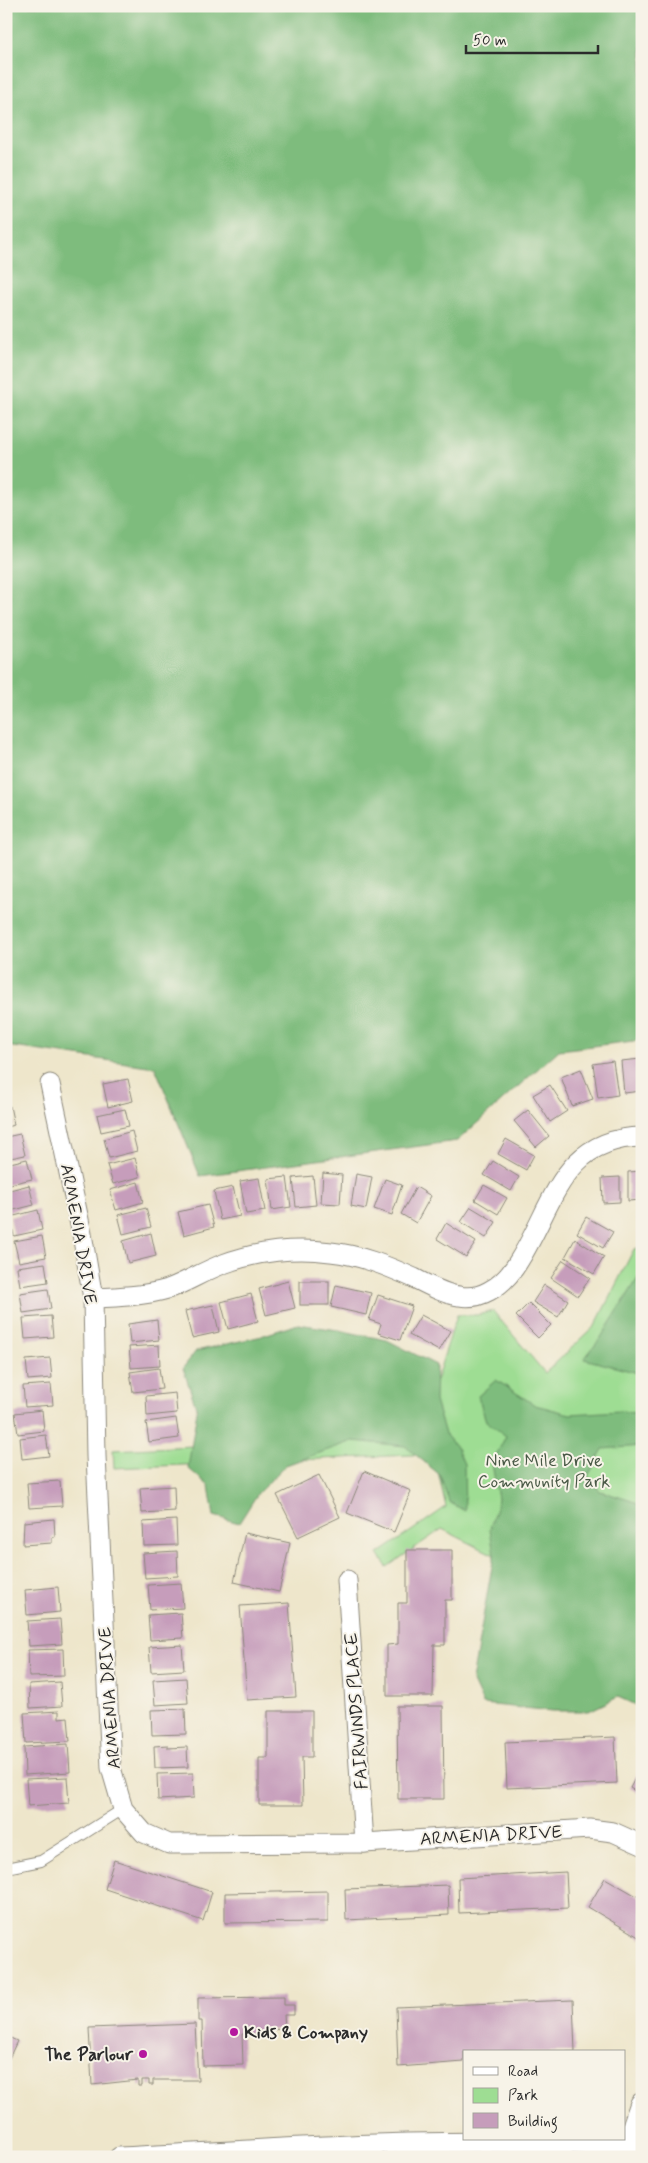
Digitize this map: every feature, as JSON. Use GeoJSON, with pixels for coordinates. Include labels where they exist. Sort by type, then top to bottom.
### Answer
{"type":"FeatureCollection","features":[{"type":"Feature","properties":{"kind":"street","name":"ARMENIA DRIVE"},"geometry":{"type":"LineString","coordinates":[[50,1084],[82,1234],[93,1298],[97,1466],[112,1768],[123,1809],[144,1833],[169,1844],[364,1843],[590,1829],[614,1832],[642,1845]]}},
{"type":"Feature","properties":{"kind":"street"},"geometry":{"type":"LineString","coordinates":[[93,1298],[136,1296],[159,1291],[236,1260],[299,1250],[332,1252],[363,1258],[448,1293],[469,1297],[479,1295],[498,1287],[513,1270],[566,1174],[580,1157],[614,1139],[642,1136]]}},
{"type":"Feature","properties":{"kind":"street","name":"FAIRWINDS PLACE"},"geometry":{"type":"LineString","coordinates":[[347,1580],[364,1843]]}},
{"type":"Feature","properties":{"kind":"street"},"geometry":{"type":"LineString","coordinates":[[119,2157],[400,2144],[516,2144],[625,2152],[642,2105]]}},
{"type":"Feature","properties":{"kind":"lane"},"geometry":{"type":"LineString","coordinates":[[6,1868],[41,1861],[123,1809]]}},
{"type":"Feature","properties":{"kind":"green space"},"geometry":{"type":"Polygon","coordinates":[[[6,6],[642,6],[642,1040],[559,1050],[457,1141],[200,1176],[155,1067],[6,1046],[6,6]]]}},
{"type":"Feature","properties":{"kind":"green space","name":"Nine Mile Drive Community Park"},"geometry":{"type":"Polygon","coordinates":[[[642,1247],[642,1672],[494,1555],[442,1529],[387,1567],[378,1554],[446,1507],[434,1454],[114,1468],[113,1450],[193,1446],[433,1390],[457,1315],[477,1315],[493,1311],[545,1373],[595,1326],[634,1249],[642,1247]]]}},
{"type":"Feature","properties":{"kind":"green space"},"geometry":{"type":"Polygon","coordinates":[[[642,1272],[642,1374],[584,1359],[600,1339],[642,1272]]]}},
{"type":"Feature","properties":{"kind":"green space"},"geometry":{"type":"Polygon","coordinates":[[[298,1324],[387,1340],[436,1365],[435,1401],[445,1434],[457,1448],[464,1464],[465,1511],[449,1502],[440,1475],[405,1446],[353,1441],[286,1465],[258,1493],[239,1523],[214,1516],[209,1486],[188,1468],[197,1410],[183,1368],[196,1351],[258,1337],[298,1324]]]}},
{"type":"Feature","properties":{"kind":"green space"},"geometry":{"type":"Polygon","coordinates":[[[496,1380],[535,1405],[570,1414],[620,1411],[642,1414],[642,1446],[603,1449],[588,1476],[600,1491],[632,1501],[642,1507],[642,1708],[618,1697],[589,1711],[553,1711],[483,1704],[472,1680],[494,1555],[490,1529],[498,1499],[492,1463],[506,1436],[486,1421],[478,1396],[496,1380]]]}},
{"type":"Feature","properties":{"kind":"building"},"geometry":{"type":"Polygon","coordinates":[[[641,1059],[642,1091],[624,1093],[621,1061],[641,1059]]]}},
{"type":"Feature","properties":{"kind":"building"},"geometry":{"type":"Polygon","coordinates":[[[613,1061],[618,1095],[598,1098],[593,1064],[613,1061]]]}},
{"type":"Feature","properties":{"kind":"building"},"geometry":{"type":"Polygon","coordinates":[[[581,1069],[593,1099],[572,1106],[561,1077],[581,1069]]]}},
{"type":"Feature","properties":{"kind":"building"},"geometry":{"type":"Polygon","coordinates":[[[128,1079],[133,1101],[108,1107],[103,1084],[128,1079]]]}},
{"type":"Feature","properties":{"kind":"building"},"geometry":{"type":"Polygon","coordinates":[[[550,1085],[567,1111],[550,1122],[533,1095],[550,1085]]]}},
{"type":"Feature","properties":{"kind":"building"},"geometry":{"type":"Polygon","coordinates":[[[10,1106],[14,1125],[6,1127],[6,1107],[10,1106]]]}},
{"type":"Feature","properties":{"kind":"building"},"geometry":{"type":"Polygon","coordinates":[[[125,1109],[129,1126],[101,1132],[97,1115],[125,1109]]]}},
{"type":"Feature","properties":{"kind":"building"},"geometry":{"type":"Polygon","coordinates":[[[528,1110],[549,1136],[536,1147],[514,1121],[528,1110]]]}},
{"type":"Feature","properties":{"kind":"building"},"geometry":{"type":"Polygon","coordinates":[[[132,1131],[137,1151],[109,1158],[104,1139],[132,1131]]]}},
{"type":"Feature","properties":{"kind":"building"},"geometry":{"type":"Polygon","coordinates":[[[20,1134],[25,1155],[6,1159],[6,1137],[20,1134]]]}},
{"type":"Feature","properties":{"kind":"building"},"geometry":{"type":"Polygon","coordinates":[[[506,1139],[534,1155],[526,1170],[498,1154],[506,1139]]]}},
{"type":"Feature","properties":{"kind":"building"},"geometry":{"type":"Polygon","coordinates":[[[135,1158],[140,1177],[113,1184],[107,1165],[135,1158]]]}},
{"type":"Feature","properties":{"kind":"building"},"geometry":{"type":"Polygon","coordinates":[[[27,1159],[32,1179],[6,1185],[6,1164],[27,1159]]]}},
{"type":"Feature","properties":{"kind":"building"},"geometry":{"type":"Polygon","coordinates":[[[493,1161],[519,1177],[511,1191],[484,1175],[493,1161]]]}},
{"type":"Feature","properties":{"kind":"building"},"geometry":{"type":"Polygon","coordinates":[[[642,1171],[642,1200],[628,1201],[628,1172],[642,1171]]]}},
{"type":"Feature","properties":{"kind":"building"},"geometry":{"type":"Polygon","coordinates":[[[323,1173],[342,1175],[340,1204],[321,1203],[323,1173]]]}},
{"type":"Feature","properties":{"kind":"building"},"geometry":{"type":"Polygon","coordinates":[[[356,1174],[372,1177],[366,1209],[351,1206],[356,1174]]]}},
{"type":"Feature","properties":{"kind":"building"},"geometry":{"type":"Polygon","coordinates":[[[313,1176],[316,1205],[296,1207],[293,1178],[313,1176]]]}},
{"type":"Feature","properties":{"kind":"building"},"geometry":{"type":"Polygon","coordinates":[[[287,1177],[291,1207],[272,1210],[268,1179],[287,1177]]]}},
{"type":"Feature","properties":{"kind":"building"},"geometry":{"type":"Polygon","coordinates":[[[620,1177],[620,1202],[603,1203],[602,1178],[620,1177]]]}},
{"type":"Feature","properties":{"kind":"building"},"geometry":{"type":"Polygon","coordinates":[[[259,1178],[265,1211],[246,1214],[240,1181],[259,1178]]]}},
{"type":"Feature","properties":{"kind":"building"},"geometry":{"type":"Polygon","coordinates":[[[385,1179],[402,1185],[392,1215],[374,1209],[385,1179]]]}},
{"type":"Feature","properties":{"kind":"building"},"geometry":{"type":"Polygon","coordinates":[[[138,1182],[143,1202],[116,1210],[110,1190],[138,1182]]]}},
{"type":"Feature","properties":{"kind":"building"},"geometry":{"type":"Polygon","coordinates":[[[29,1185],[34,1205],[6,1212],[6,1191],[29,1185]]]}},
{"type":"Feature","properties":{"kind":"building"},"geometry":{"type":"Polygon","coordinates":[[[484,1185],[507,1198],[498,1214],[475,1200],[484,1185]]]}},
{"type":"Feature","properties":{"kind":"building"},"geometry":{"type":"Polygon","coordinates":[[[233,1187],[240,1216],[220,1220],[214,1191],[233,1187]]]}},
{"type":"Feature","properties":{"kind":"building"},"geometry":{"type":"Polygon","coordinates":[[[416,1187],[431,1196],[416,1223],[401,1214],[416,1187]]]}},
{"type":"Feature","properties":{"kind":"building"},"geometry":{"type":"Polygon","coordinates":[[[208,1205],[214,1227],[184,1235],[178,1212],[208,1205]]]}},
{"type":"Feature","properties":{"kind":"building"},"geometry":{"type":"Polygon","coordinates":[[[471,1207],[496,1222],[486,1238],[461,1222],[471,1207]]]}},
{"type":"Feature","properties":{"kind":"building"},"geometry":{"type":"Polygon","coordinates":[[[146,1208],[151,1227],[123,1234],[118,1215],[146,1208]]]}},
{"type":"Feature","properties":{"kind":"building"},"geometry":{"type":"Polygon","coordinates":[[[38,1210],[42,1230],[14,1236],[10,1217],[38,1210]]]}},
{"type":"Feature","properties":{"kind":"building"},"geometry":{"type":"Polygon","coordinates":[[[586,1217],[613,1232],[603,1248],[577,1233],[586,1217]]]}},
{"type":"Feature","properties":{"kind":"building"},"geometry":{"type":"Polygon","coordinates":[[[446,1223],[476,1242],[466,1257],[437,1239],[446,1223]]]}},
{"type":"Feature","properties":{"kind":"building"},"geometry":{"type":"Polygon","coordinates":[[[151,1233],[156,1256],[128,1263],[123,1241],[151,1233]]]}},
{"type":"Feature","properties":{"kind":"building"},"geometry":{"type":"Polygon","coordinates":[[[42,1236],[46,1257],[19,1262],[14,1241],[42,1236]]]}},
{"type":"Feature","properties":{"kind":"building"},"geometry":{"type":"Polygon","coordinates":[[[575,1239],[604,1257],[594,1274],[565,1257],[575,1239]]]}},
{"type":"Feature","properties":{"kind":"building"},"geometry":{"type":"Polygon","coordinates":[[[563,1260],[590,1278],[578,1296],[551,1278],[563,1260]]]}},
{"type":"Feature","properties":{"kind":"building"},"geometry":{"type":"Polygon","coordinates":[[[45,1263],[48,1282],[20,1286],[17,1267],[45,1263]]]}},
{"type":"Feature","properties":{"kind":"building"},"geometry":{"type":"Polygon","coordinates":[[[288,1281],[295,1308],[266,1315],[259,1289],[288,1281]]]}},
{"type":"Feature","properties":{"kind":"building"},"geometry":{"type":"Polygon","coordinates":[[[300,1281],[329,1281],[329,1305],[300,1305],[300,1281]]]}},
{"type":"Feature","properties":{"kind":"building"},"geometry":{"type":"Polygon","coordinates":[[[336,1285],[371,1293],[366,1315],[331,1307],[336,1285]]]}},
{"type":"Feature","properties":{"kind":"building"},"geometry":{"type":"Polygon","coordinates":[[[544,1285],[568,1300],[558,1317],[533,1302],[544,1285]]]}},
{"type":"Feature","properties":{"kind":"building"},"geometry":{"type":"Polygon","coordinates":[[[48,1289],[51,1309],[23,1313],[20,1293],[48,1289]]]}},
{"type":"Feature","properties":{"kind":"building"},"geometry":{"type":"Polygon","coordinates":[[[251,1294],[258,1321],[228,1329],[221,1302],[251,1294]]]}},
{"type":"Feature","properties":{"kind":"building"},"geometry":{"type":"Polygon","coordinates":[[[378,1295],[412,1306],[400,1340],[378,1333],[381,1324],[369,1320],[378,1295]]]}},
{"type":"Feature","properties":{"kind":"building"},"geometry":{"type":"Polygon","coordinates":[[[529,1303],[551,1325],[538,1338],[516,1316],[529,1303]]]}},
{"type":"Feature","properties":{"kind":"building"},"geometry":{"type":"Polygon","coordinates":[[[213,1305],[219,1332],[192,1338],[185,1311],[213,1305]]]}},
{"type":"Feature","properties":{"kind":"building"},"geometry":{"type":"Polygon","coordinates":[[[421,1315],[451,1331],[439,1351],[409,1335],[421,1315]]]}},
{"type":"Feature","properties":{"kind":"building"},"geometry":{"type":"Polygon","coordinates":[[[51,1316],[53,1337],[25,1339],[23,1318],[51,1316]]]}},
{"type":"Feature","properties":{"kind":"building"},"geometry":{"type":"Polygon","coordinates":[[[157,1320],[159,1340],[130,1343],[128,1324],[157,1320]]]}},
{"type":"Feature","properties":{"kind":"building"},"geometry":{"type":"Polygon","coordinates":[[[159,1345],[160,1366],[131,1368],[129,1347],[159,1345]]]}},
{"type":"Feature","properties":{"kind":"building"},"geometry":{"type":"Polygon","coordinates":[[[50,1358],[52,1378],[28,1380],[26,1360],[50,1358]]]}},
{"type":"Feature","properties":{"kind":"building"},"geometry":{"type":"Polygon","coordinates":[[[159,1368],[162,1389],[133,1392],[130,1372],[159,1368]]]}},
{"type":"Feature","properties":{"kind":"building"},"geometry":{"type":"Polygon","coordinates":[[[51,1384],[53,1405],[25,1407],[23,1386],[51,1384]]]}},
{"type":"Feature","properties":{"kind":"building"},"geometry":{"type":"Polygon","coordinates":[[[175,1393],[177,1413],[147,1416],[146,1396],[175,1393]]]}},
{"type":"Feature","properties":{"kind":"building"},"geometry":{"type":"Polygon","coordinates":[[[42,1410],[44,1431],[18,1434],[15,1413],[42,1410]]]}},
{"type":"Feature","properties":{"kind":"building"},"geometry":{"type":"Polygon","coordinates":[[[176,1418],[179,1438],[149,1442],[146,1422],[176,1418]]]}},
{"type":"Feature","properties":{"kind":"building"},"geometry":{"type":"Polygon","coordinates":[[[46,1435],[49,1456],[22,1459],[20,1438],[46,1435]]]}},
{"type":"Feature","properties":{"kind":"building"},"geometry":{"type":"Polygon","coordinates":[[[364,1471],[411,1491],[394,1532],[347,1513],[364,1471]]]}},
{"type":"Feature","properties":{"kind":"building"},"geometry":{"type":"Polygon","coordinates":[[[319,1475],[340,1517],[298,1537],[277,1495],[319,1475]]]}},
{"type":"Feature","properties":{"kind":"building"},"geometry":{"type":"Polygon","coordinates":[[[60,1481],[62,1506],[29,1508],[27,1483],[60,1481]]]}},
{"type":"Feature","properties":{"kind":"building"},"geometry":{"type":"Polygon","coordinates":[[[174,1486],[175,1511],[142,1513],[140,1488],[174,1486]]]}},
{"type":"Feature","properties":{"kind":"building"},"geometry":{"type":"Polygon","coordinates":[[[54,1519],[55,1537],[52,1537],[52,1543],[23,1545],[24,1522],[54,1519]]]}},
{"type":"Feature","properties":{"kind":"building"},"geometry":{"type":"Polygon","coordinates":[[[176,1520],[177,1545],[144,1546],[143,1522],[176,1520]]]}},
{"type":"Feature","properties":{"kind":"building"},"geometry":{"type":"Polygon","coordinates":[[[245,1533],[290,1543],[279,1592],[234,1582],[245,1533]]]}},
{"type":"Feature","properties":{"kind":"building"},"geometry":{"type":"Polygon","coordinates":[[[407,1550],[452,1550],[452,1600],[445,1600],[445,1645],[434,1645],[433,1696],[387,1696],[387,1645],[398,1644],[398,1603],[407,1603],[407,1550]]]}},
{"type":"Feature","properties":{"kind":"building"},"geometry":{"type":"Polygon","coordinates":[[[177,1551],[178,1576],[145,1578],[143,1553],[177,1551]]]}},
{"type":"Feature","properties":{"kind":"building"},"geometry":{"type":"Polygon","coordinates":[[[181,1583],[183,1608],[150,1610],[148,1585],[181,1583]]]}},
{"type":"Feature","properties":{"kind":"building"},"geometry":{"type":"Polygon","coordinates":[[[58,1587],[60,1612],[27,1615],[25,1590],[58,1587]]]}},
{"type":"Feature","properties":{"kind":"building"},"geometry":{"type":"Polygon","coordinates":[[[289,1603],[296,1697],[247,1700],[240,1606],[289,1603]]]}},
{"type":"Feature","properties":{"kind":"building"},"geometry":{"type":"Polygon","coordinates":[[[181,1613],[183,1638],[150,1640],[148,1615],[181,1613]]]}},
{"type":"Feature","properties":{"kind":"building"},"geometry":{"type":"Polygon","coordinates":[[[60,1619],[62,1644],[29,1646],[27,1621],[60,1619]]]}},
{"type":"Feature","properties":{"kind":"building"},"geometry":{"type":"Polygon","coordinates":[[[182,1645],[184,1670],[151,1672],[149,1647],[182,1645]]]}},
{"type":"Feature","properties":{"kind":"building"},"geometry":{"type":"Polygon","coordinates":[[[63,1649],[64,1676],[29,1677],[28,1650],[63,1649]]]}},
{"type":"Feature","properties":{"kind":"building"},"geometry":{"type":"Polygon","coordinates":[[[186,1678],[188,1703],[155,1705],[153,1680],[186,1678]]]}},
{"type":"Feature","properties":{"kind":"building"},"geometry":{"type":"Polygon","coordinates":[[[60,1682],[62,1706],[30,1708],[29,1684],[60,1682]]]}},
{"type":"Feature","properties":{"kind":"building"},"geometry":{"type":"Polygon","coordinates":[[[397,1706],[443,1706],[444,1799],[398,1799],[397,1706]]]}},
{"type":"Feature","properties":{"kind":"building"},"geometry":{"type":"Polygon","coordinates":[[[185,1709],[186,1734],[152,1735],[151,1710],[185,1709]]]}},
{"type":"Feature","properties":{"kind":"building"},"geometry":{"type":"Polygon","coordinates":[[[59,1711],[59,1718],[68,1717],[70,1741],[26,1743],[24,1713],[59,1711]]]}},
{"type":"Feature","properties":{"kind":"building"},"geometry":{"type":"Polygon","coordinates":[[[268,1711],[312,1711],[312,1757],[302,1757],[303,1805],[259,1805],[259,1758],[268,1758],[268,1711]]]}},
{"type":"Feature","properties":{"kind":"building"},"geometry":{"type":"Polygon","coordinates":[[[615,1737],[617,1783],[507,1788],[505,1742],[615,1737]]]}},
{"type":"Feature","properties":{"kind":"building"},"geometry":{"type":"Polygon","coordinates":[[[68,1744],[70,1772],[25,1775],[24,1747],[68,1744]]]}},
{"type":"Feature","properties":{"kind":"building"},"geometry":{"type":"Polygon","coordinates":[[[168,1745],[168,1748],[187,1747],[188,1767],[155,1768],[154,1746],[168,1745]]]}},
{"type":"Feature","properties":{"kind":"building"},"geometry":{"type":"Polygon","coordinates":[[[642,1765],[642,1795],[630,1788],[642,1765]]]}},
{"type":"Feature","properties":{"kind":"building"},"geometry":{"type":"Polygon","coordinates":[[[193,1773],[194,1798],[158,1800],[157,1774],[193,1773]]]}},
{"type":"Feature","properties":{"kind":"building"},"geometry":{"type":"Polygon","coordinates":[[[67,1777],[69,1803],[28,1806],[26,1779],[67,1777]]]}},
{"type":"Feature","properties":{"kind":"building"},"geometry":{"type":"Polygon","coordinates":[[[114,1860],[212,1892],[203,1921],[105,1889],[114,1860]]]}},
{"type":"Feature","properties":{"kind":"building"},"geometry":{"type":"Polygon","coordinates":[[[566,1872],[568,1908],[459,1913],[458,1878],[566,1872]]]}},
{"type":"Feature","properties":{"kind":"building"},"geometry":{"type":"Polygon","coordinates":[[[605,1878],[642,1899],[642,1939],[588,1907],[605,1878]]]}},
{"type":"Feature","properties":{"kind":"building"},"geometry":{"type":"Polygon","coordinates":[[[448,1885],[449,1915],[346,1920],[345,1889],[448,1885]]]}},
{"type":"Feature","properties":{"kind":"building"},"geometry":{"type":"Polygon","coordinates":[[[328,1891],[328,1922],[225,1923],[225,1893],[328,1891]]]}},
{"type":"Feature","properties":{"kind":"building","name":"Kids & Company"},"geometry":{"type":"Polygon","coordinates":[[[284,1997],[284,2005],[294,2005],[294,2015],[284,2015],[285,2029],[265,2030],[265,2033],[242,2034],[243,2065],[203,2066],[202,2021],[198,2021],[198,1998],[284,1997]]]}},
{"type":"Feature","properties":{"kind":"building"},"geometry":{"type":"Polygon","coordinates":[[[573,2000],[575,2050],[463,2050],[463,2062],[398,2067],[396,2007],[573,2000]]]}},
{"type":"Feature","properties":{"kind":"building","name":"The Parlour"},"geometry":{"type":"Polygon","coordinates":[[[195,2024],[198,2080],[153,2080],[153,2085],[149,2085],[149,2080],[142,2080],[142,2086],[138,2086],[138,2080],[92,2085],[89,2028],[195,2024]]]}},
{"type":"Feature","properties":{"kind":"building"},"geometry":{"type":"Polygon","coordinates":[[[6,2036],[17,2041],[6,2065],[6,2036]]]}},
{"type":"Feature","properties":{"kind":"place","name":"Kids & Company"},"geometry":{"type":"Point","coordinates":[234,2032]}},
{"type":"Feature","properties":{"kind":"place","name":"The Parlour"},"geometry":{"type":"Point","coordinates":[143,2054]}}]}
